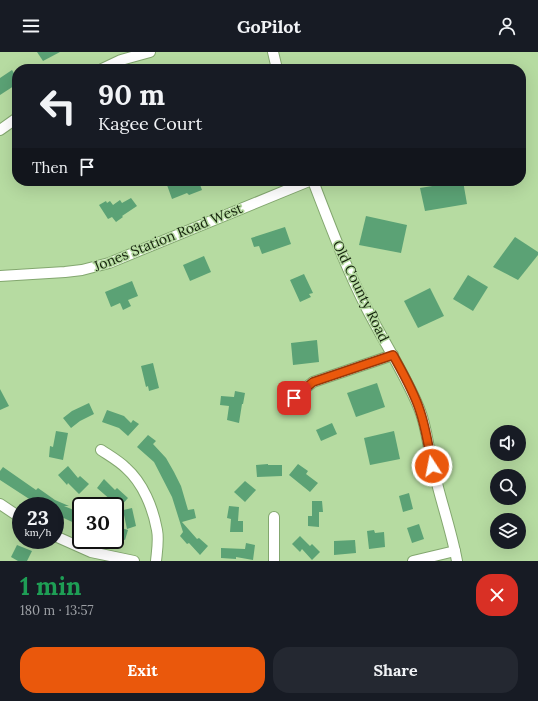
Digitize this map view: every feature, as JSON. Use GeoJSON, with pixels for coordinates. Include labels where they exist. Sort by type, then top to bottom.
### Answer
{"type":"FeatureCollection","features":[{"type":"Feature","properties":{"kind":"street"},"geometry":{"type":"LineString","coordinates":[[113,64],[121,60],[150,52]]}},
{"type":"Feature","properties":{"kind":"street"},"geometry":{"type":"LineString","coordinates":[[273,52],[276,64]]}},
{"type":"Feature","properties":{"kind":"street"},"geometry":{"type":"LineString","coordinates":[[0,130],[12,122]]}},
{"type":"Feature","properties":{"kind":"street","name":"Jones Station Road West"},"geometry":{"type":"LineString","coordinates":[[0,276],[82,270],[109,263],[297,186]]}},
{"type":"Feature","properties":{"kind":"street","name":"Old County Road"},"geometry":{"type":"LineString","coordinates":[[315,186],[348,270],[412,391],[420,410],[440,498],[456,556]]}},
{"type":"Feature","properties":{"kind":"street"},"geometry":{"type":"LineString","coordinates":[[294,398],[313,382],[393,355]]}},
{"type":"Feature","properties":{"kind":"street"},"geometry":{"type":"LineString","coordinates":[[101,450],[127,468],[144,491],[157,532],[156,561]]}},
{"type":"Feature","properties":{"kind":"street"},"geometry":{"type":"LineString","coordinates":[[0,504],[12,512]]}},
{"type":"Feature","properties":{"kind":"street"},"geometry":{"type":"LineString","coordinates":[[274,517],[274,561]]}},
{"type":"Feature","properties":{"kind":"street"},"geometry":{"type":"LineString","coordinates":[[64,541],[89,556],[134,561]]}},
{"type":"Feature","properties":{"kind":"street"},"geometry":{"type":"LineString","coordinates":[[413,561],[456,556]]}},
{"type":"Feature","properties":{"kind":"building"},"geometry":{"type":"Polygon","coordinates":[[[37,52],[60,52],[43,61],[37,52]]]}},
{"type":"Feature","properties":{"kind":"building"},"geometry":{"type":"Polygon","coordinates":[[[12,70],[12,87],[0,95],[0,78],[12,70]]]}},
{"type":"Feature","properties":{"kind":"building"},"geometry":{"type":"Polygon","coordinates":[[[167,186],[200,186],[202,190],[189,195],[187,193],[172,199],[167,186]]]}},
{"type":"Feature","properties":{"kind":"building"},"geometry":{"type":"Polygon","coordinates":[[[432,186],[464,186],[467,204],[425,211],[420,188],[432,186]]]}},
{"type":"Feature","properties":{"kind":"building"},"geometry":{"type":"Polygon","coordinates":[[[131,198],[137,206],[116,222],[112,217],[108,219],[99,205],[106,201],[107,203],[110,201],[113,205],[120,200],[122,203],[131,198]]]}},
{"type":"Feature","properties":{"kind":"building"},"geometry":{"type":"Polygon","coordinates":[[[366,216],[407,225],[401,253],[359,245],[366,216]]]}},
{"type":"Feature","properties":{"kind":"building"},"geometry":{"type":"Polygon","coordinates":[[[285,227],[291,244],[262,254],[259,246],[254,247],[251,238],[285,227]]]}},
{"type":"Feature","properties":{"kind":"building"},"geometry":{"type":"Polygon","coordinates":[[[515,237],[538,252],[538,255],[518,280],[493,267],[515,237]]]}},
{"type":"Feature","properties":{"kind":"building"},"geometry":{"type":"Polygon","coordinates":[[[204,256],[211,272],[190,281],[183,265],[204,256]]]}},
{"type":"Feature","properties":{"kind":"building"},"geometry":{"type":"Polygon","coordinates":[[[304,274],[313,293],[309,294],[311,297],[300,302],[290,280],[304,274]]]}},
{"type":"Feature","properties":{"kind":"building"},"geometry":{"type":"Polygon","coordinates":[[[468,275],[488,287],[473,311],[453,299],[468,275]]]}},
{"type":"Feature","properties":{"kind":"building"},"geometry":{"type":"Polygon","coordinates":[[[132,281],[138,296],[128,300],[131,306],[123,310],[120,303],[111,307],[105,292],[132,281]]]}},
{"type":"Feature","properties":{"kind":"building"},"geometry":{"type":"Polygon","coordinates":[[[430,288],[444,316],[418,328],[404,301],[430,288]]]}},
{"type":"Feature","properties":{"kind":"building"},"geometry":{"type":"Polygon","coordinates":[[[317,340],[319,362],[293,365],[291,343],[317,340]]]}},
{"type":"Feature","properties":{"kind":"building"},"geometry":{"type":"Polygon","coordinates":[[[153,363],[159,388],[149,391],[148,386],[146,387],[141,366],[153,363]]]}},
{"type":"Feature","properties":{"kind":"building"},"geometry":{"type":"Polygon","coordinates":[[[377,383],[385,407],[356,417],[347,393],[377,383]]]}},
{"type":"Feature","properties":{"kind":"building"},"geometry":{"type":"Polygon","coordinates":[[[0,389],[9,406],[0,410],[0,389]]]}},
{"type":"Feature","properties":{"kind":"building"},"geometry":{"type":"Polygon","coordinates":[[[235,391],[245,393],[239,423],[227,420],[229,406],[220,405],[221,396],[234,397],[235,391]]]}},
{"type":"Feature","properties":{"kind":"building"},"geometry":{"type":"Polygon","coordinates":[[[89,403],[94,414],[80,421],[71,428],[63,418],[72,411],[89,403]]]}},
{"type":"Feature","properties":{"kind":"building"},"geometry":{"type":"Polygon","coordinates":[[[107,410],[124,416],[131,423],[133,420],[139,424],[128,436],[119,428],[102,422],[107,410]]]}},
{"type":"Feature","properties":{"kind":"building"},"geometry":{"type":"Polygon","coordinates":[[[332,423],[337,434],[321,441],[316,430],[332,423]]]}},
{"type":"Feature","properties":{"kind":"building"},"geometry":{"type":"Polygon","coordinates":[[[56,431],[68,433],[63,460],[49,457],[50,446],[53,447],[56,431]]]}},
{"type":"Feature","properties":{"kind":"building"},"geometry":{"type":"Polygon","coordinates":[[[394,431],[400,459],[370,465],[364,438],[394,431]]]}},
{"type":"Feature","properties":{"kind":"building"},"geometry":{"type":"Polygon","coordinates":[[[148,435],[156,441],[153,444],[166,458],[174,472],[181,486],[188,510],[194,509],[196,518],[182,522],[197,539],[199,538],[208,546],[200,555],[180,536],[183,532],[172,497],[154,462],[137,447],[148,435]]]}},
{"type":"Feature","properties":{"kind":"building"},"geometry":{"type":"Polygon","coordinates":[[[298,464],[308,471],[306,474],[318,483],[310,492],[289,475],[298,464]]]}},
{"type":"Feature","properties":{"kind":"building"},"geometry":{"type":"Polygon","coordinates":[[[256,465],[282,465],[282,476],[257,477],[256,465]]]}},
{"type":"Feature","properties":{"kind":"building"},"geometry":{"type":"Polygon","coordinates":[[[68,466],[78,478],[80,476],[89,484],[79,494],[68,483],[67,485],[58,475],[68,466]]]}},
{"type":"Feature","properties":{"kind":"building"},"geometry":{"type":"Polygon","coordinates":[[[3,467],[36,490],[38,488],[51,497],[26,497],[0,480],[0,471],[3,467]]]}},
{"type":"Feature","properties":{"kind":"building"},"geometry":{"type":"Polygon","coordinates":[[[104,479],[115,490],[117,488],[128,498],[124,502],[124,497],[107,497],[97,488],[104,479]]]}},
{"type":"Feature","properties":{"kind":"building"},"geometry":{"type":"Polygon","coordinates":[[[245,481],[256,490],[245,502],[234,492],[245,481]]]}},
{"type":"Feature","properties":{"kind":"building"},"geometry":{"type":"Polygon","coordinates":[[[409,493],[413,509],[403,512],[399,496],[409,493]]]}},
{"type":"Feature","properties":{"kind":"building"},"geometry":{"type":"Polygon","coordinates":[[[312,501],[322,501],[323,512],[319,512],[319,527],[308,526],[308,516],[312,516],[312,501]]]}},
{"type":"Feature","properties":{"kind":"building"},"geometry":{"type":"Polygon","coordinates":[[[64,506],[72,509],[72,522],[64,518],[64,506]]]}},
{"type":"Feature","properties":{"kind":"building"},"geometry":{"type":"Polygon","coordinates":[[[229,506],[239,507],[238,521],[243,521],[243,532],[230,532],[231,519],[227,518],[229,506]]]}},
{"type":"Feature","properties":{"kind":"building"},"geometry":{"type":"Polygon","coordinates":[[[132,508],[136,526],[127,529],[124,510],[132,508]]]}},
{"type":"Feature","properties":{"kind":"building"},"geometry":{"type":"Polygon","coordinates":[[[419,524],[424,539],[412,543],[407,528],[419,524]]]}},
{"type":"Feature","properties":{"kind":"building"},"geometry":{"type":"Polygon","coordinates":[[[124,529],[128,530],[124,540],[124,529]]]}},
{"type":"Feature","properties":{"kind":"building"},"geometry":{"type":"Polygon","coordinates":[[[374,530],[375,533],[384,532],[385,547],[369,549],[367,531],[374,530]]]}},
{"type":"Feature","properties":{"kind":"building"},"geometry":{"type":"Polygon","coordinates":[[[300,536],[310,546],[312,544],[320,552],[312,560],[302,549],[300,552],[292,544],[300,536]]]}},
{"type":"Feature","properties":{"kind":"building"},"geometry":{"type":"Polygon","coordinates":[[[355,540],[356,553],[334,555],[334,541],[355,540]]]}},
{"type":"Feature","properties":{"kind":"building"},"geometry":{"type":"Polygon","coordinates":[[[246,543],[255,545],[253,560],[236,557],[236,559],[221,558],[221,548],[245,549],[246,543]]]}},
{"type":"Feature","properties":{"kind":"building"},"geometry":{"type":"Polygon","coordinates":[[[15,549],[27,549],[32,551],[27,561],[18,561],[11,557],[15,549]]]}},
{"type":"Feature","properties":{"kind":"route"},"geometry":{"type":"LineString","coordinates":[[294,398],[313,382],[393,355],[420,410],[426,431],[432,466]]}}]}
